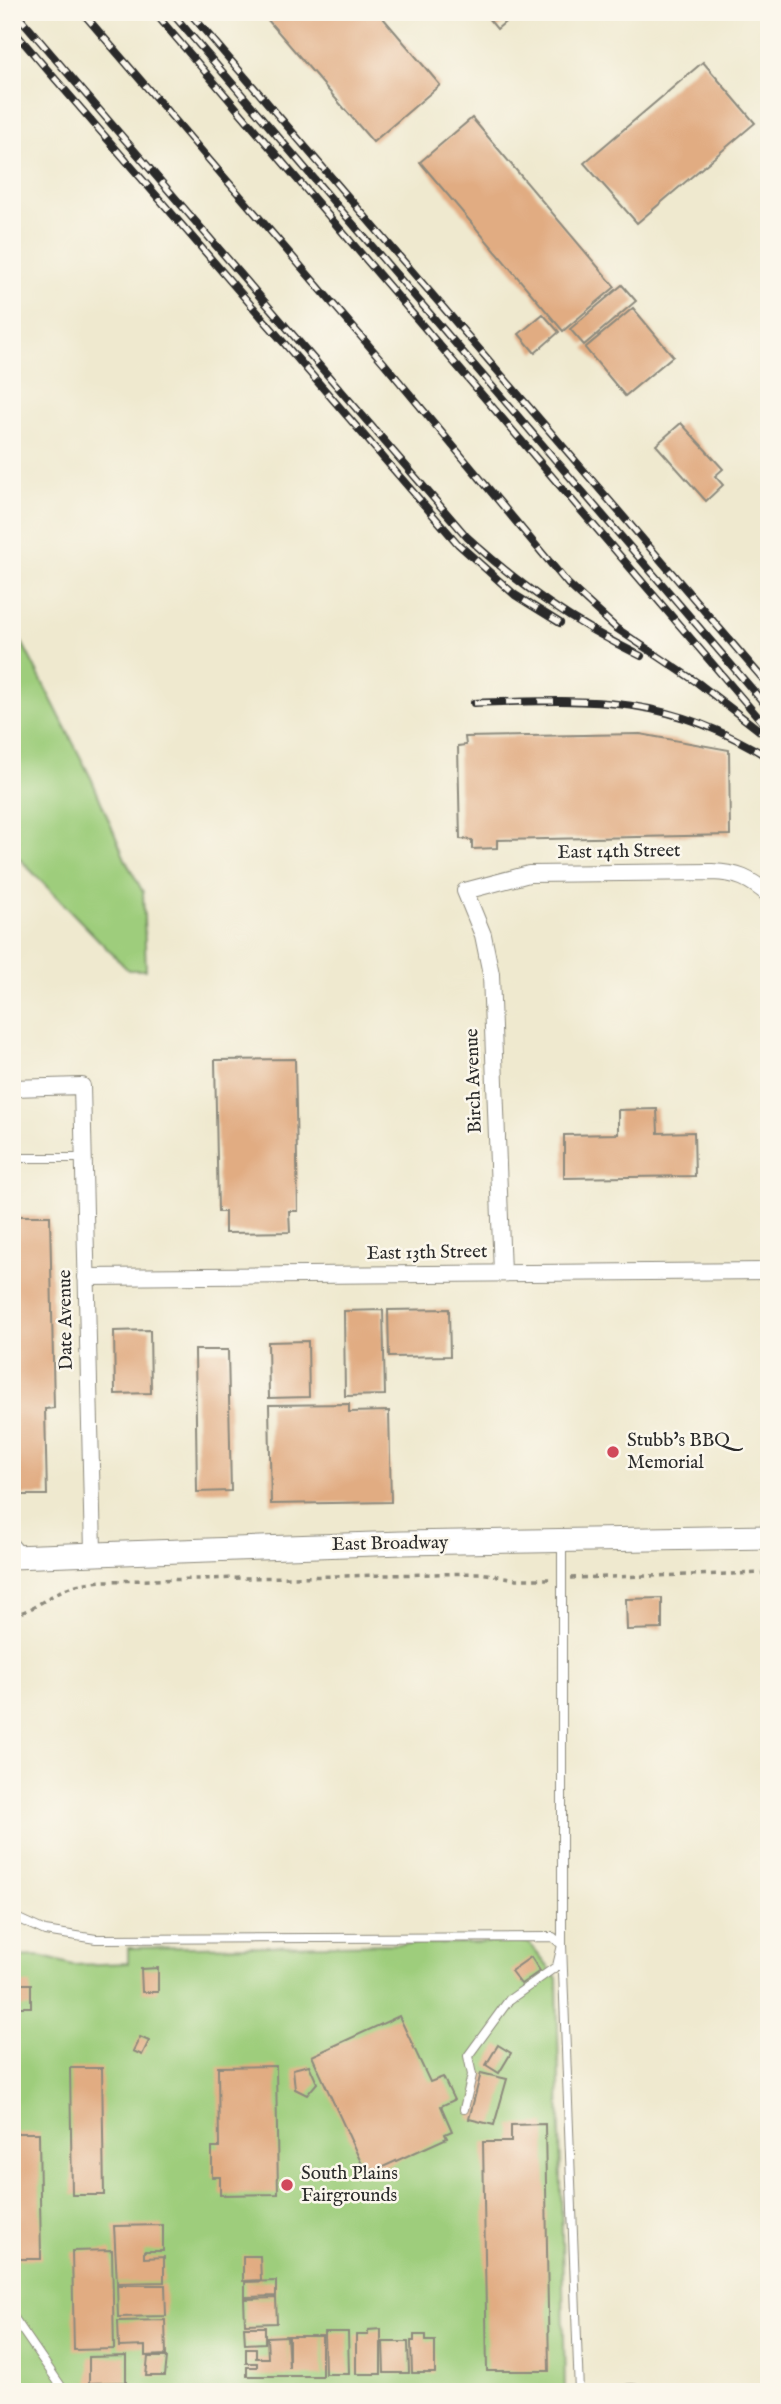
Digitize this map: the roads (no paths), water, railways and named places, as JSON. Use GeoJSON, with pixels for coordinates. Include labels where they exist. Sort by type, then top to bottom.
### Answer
{"type":"FeatureCollection","features":[{"type":"Feature","properties":{"kind":"main road","name":"East Broadway"},"geometry":{"type":"LineString","coordinates":[[16,1551],[93,1552],[769,1537]]}},
{"type":"Feature","properties":{"kind":"street","name":"East 14th Street"},"geometry":{"type":"LineString","coordinates":[[465,891],[529,874],[712,872],[733,873],[752,881],[769,895]]}},
{"type":"Feature","properties":{"kind":"street","name":"Birch Avenue"},"geometry":{"type":"LineString","coordinates":[[465,891],[483,935],[491,974],[502,1273]]}},
{"type":"Feature","properties":{"kind":"street","name":"Date Avenue"},"geometry":{"type":"LineString","coordinates":[[12,1088],[82,1086],[93,1552]]}},
{"type":"Feature","properties":{"kind":"street","name":"East 13th Street"},"geometry":{"type":"LineString","coordinates":[[86,1277],[769,1271]]}},
{"type":"Feature","properties":{"kind":"lane"},"geometry":{"type":"LineString","coordinates":[[12,1158],[83,1158]]}},
{"type":"Feature","properties":{"kind":"lane"},"geometry":{"type":"LineString","coordinates":[[562,1540],[562,1945],[579,2392]]}},
{"type":"Feature","properties":{"kind":"lane"},"geometry":{"type":"LineString","coordinates":[[12,1916],[45,1931],[96,1939],[553,1937],[562,1945]]}},
{"type":"Feature","properties":{"kind":"lane"},"geometry":{"type":"LineString","coordinates":[[464,2109],[472,2076],[468,2056],[509,2000],[556,1966],[562,1945]]}},
{"type":"Feature","properties":{"kind":"lane"},"geometry":{"type":"LineString","coordinates":[[12,2315],[65,2392]]}},
{"type":"Feature","properties":{"kind":"lane"},"geometry":{"type":"LineString","coordinates":[[619,2392],[624,2388],[638,2388],[647,2392]]}},
{"type":"Feature","properties":{"kind":"lane"},"geometry":{"type":"LineString","coordinates":[[761,2392],[769,2392]]}},
{"type":"Feature","properties":{"kind":"railway"},"geometry":{"type":"LineString","coordinates":[[15,12],[467,537],[549,603],[641,656]]}},
{"type":"Feature","properties":{"kind":"railway"},"geometry":{"type":"LineString","coordinates":[[82,12],[383,362],[568,584],[616,628],[698,683],[769,738]]}},
{"type":"Feature","properties":{"kind":"railway"},"geometry":{"type":"LineString","coordinates":[[154,12],[764,724]]}},
{"type":"Feature","properties":{"kind":"railway"},"geometry":{"type":"LineString","coordinates":[[171,12],[769,709]]}},
{"type":"Feature","properties":{"kind":"railway"},"geometry":{"type":"LineString","coordinates":[[189,12],[769,686]]}},
{"type":"Feature","properties":{"kind":"railway"},"geometry":{"type":"LineString","coordinates":[[12,29],[458,544],[515,595],[560,623]]}},
{"type":"Feature","properties":{"kind":"railway"},"geometry":{"type":"LineString","coordinates":[[474,703],[591,702],[661,711],[732,737],[769,758]]}},
{"type":"Feature","properties":{"kind":"place","name":"Stubb's BBQ Memorial"},"geometry":{"type":"Point","coordinates":[613,1452]}},
{"type":"Feature","properties":{"kind":"place","name":"South Plains Fairgrounds"},"geometry":{"type":"Point","coordinates":[287,2185]}}]}
